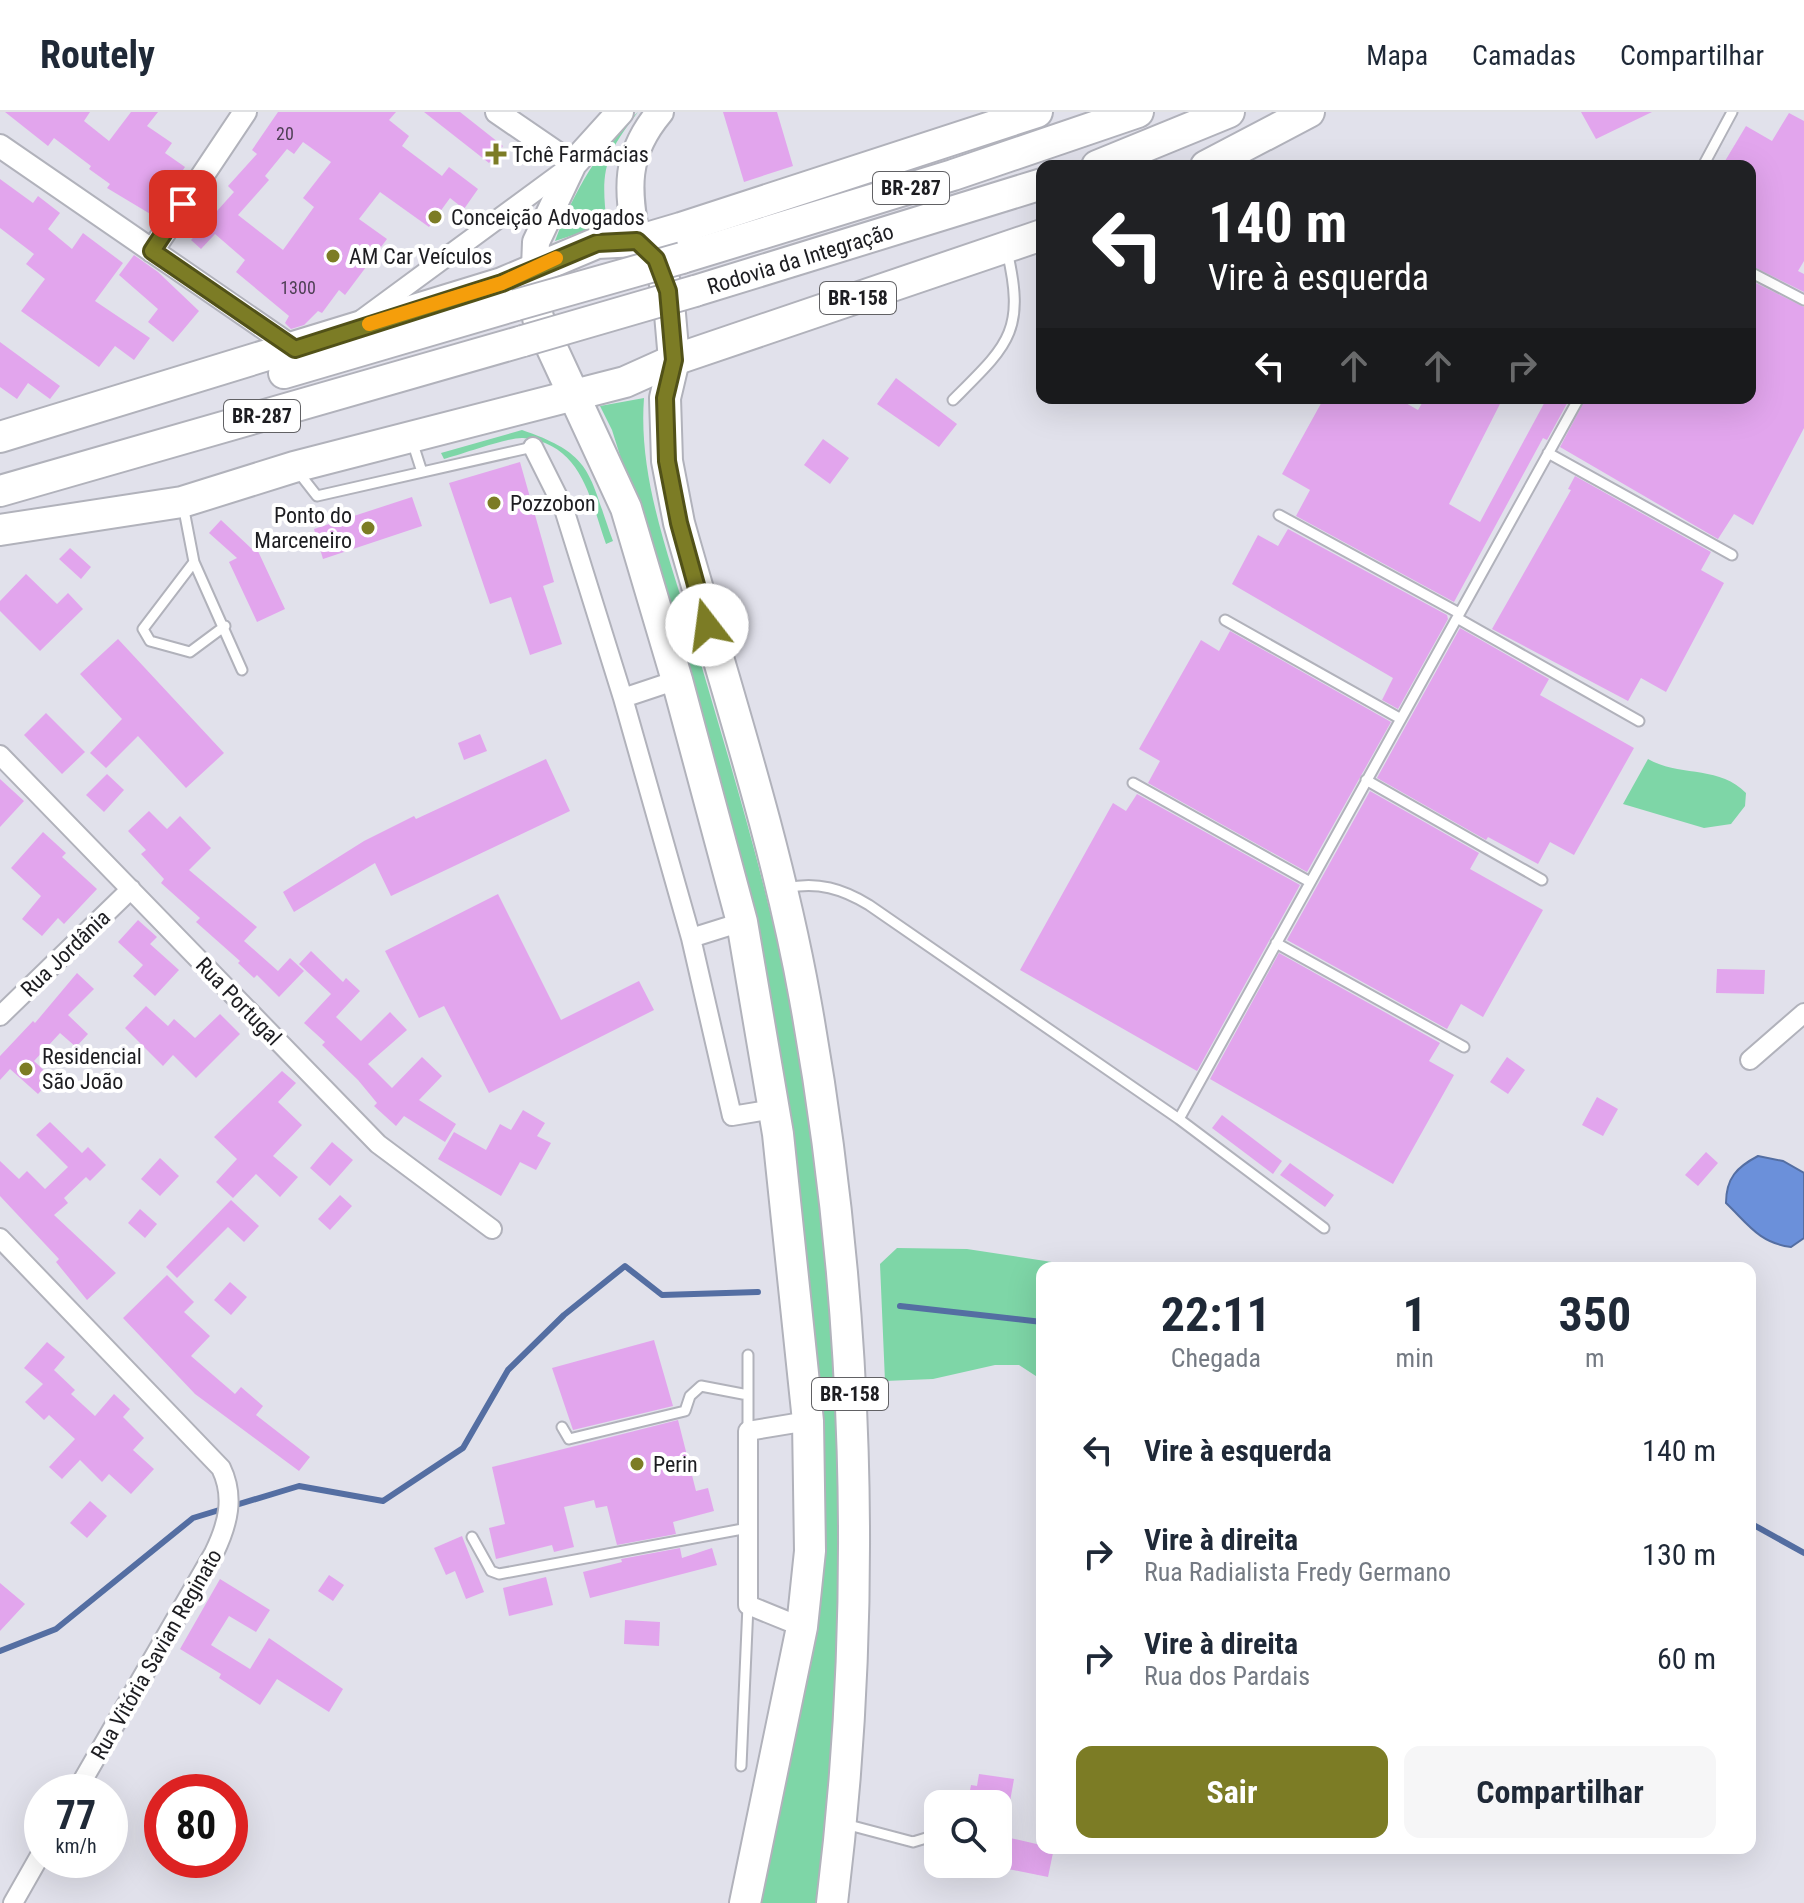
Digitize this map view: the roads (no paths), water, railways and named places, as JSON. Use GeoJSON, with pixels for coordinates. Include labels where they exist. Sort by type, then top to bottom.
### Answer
{"type":"FeatureCollection","features":[{"type":"Feature","properties":{"kind":"highway"},"geometry":{"type":"LineString","coordinates":[[535,268],[597,243],[637,241],[1037,112]]}},
{"type":"Feature","properties":{"kind":"highway","name":"Rodovia da Integração"},"geometry":{"type":"LineString","coordinates":[[0,456],[682,258],[953,175],[1138,112]]}},
{"type":"Feature","properties":{"kind":"highway"},"geometry":{"type":"LineString","coordinates":[[1112,160],[1229,112]]}},
{"type":"Feature","properties":{"kind":"highway"},"geometry":{"type":"LineString","coordinates":[[1217,160],[1309,112]]}},
{"type":"Feature","properties":{"kind":"highway","name":"Rodovia da Integração"},"geometry":{"type":"LineString","coordinates":[[0,491],[695,291],[1036,186]]}},
{"type":"Feature","properties":{"kind":"highway","name":"BR-158"},"geometry":{"type":"LineString","coordinates":[[832,1903],[851,1707],[854,1509],[846,1323],[830,1166],[807,1012],[780,890],[679,523],[666,445],[665,398],[674,360],[1007,250],[1036,238]]}},
{"type":"Feature","properties":{"kind":"highway"},"geometry":{"type":"LineString","coordinates":[[637,241],[656,259],[668,291],[674,360]]}},
{"type":"Feature","properties":{"kind":"highway","name":"BR-287"},"geometry":{"type":"LineString","coordinates":[[0,437],[295,349],[502,283],[535,268]]}},
{"type":"Feature","properties":{"kind":"highway","name":"BR-158"},"geometry":{"type":"LineString","coordinates":[[535,268],[532,284],[538,318],[557,362],[576,394],[626,508],[677,680],[742,922],[774,1109],[808,1421],[810,1551],[802,1627],[745,1903]]}},
{"type":"Feature","properties":{"kind":"highway","name":"BR-287"},"geometry":{"type":"LineString","coordinates":[[0,530],[182,502],[294,467],[625,382],[674,360]]}},
{"type":"Feature","properties":{"kind":"main road"},"geometry":{"type":"LineString","coordinates":[[535,268],[536,242],[573,164],[620,112]]}},
{"type":"Feature","properties":{"kind":"main road"},"geometry":{"type":"LineString","coordinates":[[637,241],[629,200],[631,164],[640,135],[660,112]]}},
{"type":"Feature","properties":{"kind":"street"},"geometry":{"type":"LineString","coordinates":[[152,251],[245,112]]}},
{"type":"Feature","properties":{"kind":"street"},"geometry":{"type":"LineString","coordinates":[[346,331],[573,164],[497,112]]}},
{"type":"Feature","properties":{"kind":"street"},"geometry":{"type":"LineString","coordinates":[[0,146],[295,349]]}},
{"type":"Feature","properties":{"kind":"street"},"geometry":{"type":"LineString","coordinates":[[533,447],[564,509],[623,698],[691,938],[732,1116],[774,1109]]}},
{"type":"Feature","properties":{"kind":"street"},"geometry":{"type":"LineString","coordinates":[[623,698],[677,680]]}},
{"type":"Feature","properties":{"kind":"street","name":"Rua Portugal"},"geometry":{"type":"LineString","coordinates":[[0,755],[378,1144],[492,1229]]}},
{"type":"Feature","properties":{"kind":"street","name":"Rua Jordânia"},"geometry":{"type":"LineString","coordinates":[[0,1016],[131,889]]}},
{"type":"Feature","properties":{"kind":"street"},"geometry":{"type":"LineString","coordinates":[[691,938],[742,922]]}},
{"type":"Feature","properties":{"kind":"street"},"geometry":{"type":"LineString","coordinates":[[1750,1060],[1804,1013]]}},
{"type":"Feature","properties":{"kind":"street","name":"Rua Vitória Savian Reginato"},"geometry":{"type":"LineString","coordinates":[[0,1238],[221,1468],[231,1488],[226,1523],[214,1553],[86,1774]]}},
{"type":"Feature","properties":{"kind":"street"},"geometry":{"type":"LineString","coordinates":[[802,1627],[748,1605],[748,1431],[808,1421]]}},
{"type":"Feature","properties":{"kind":"street"},"geometry":{"type":"LineString","coordinates":[[13,1903],[27,1878]]}},
{"type":"Feature","properties":{"kind":"lane"},"geometry":{"type":"LineString","coordinates":[[1706,160],[1732,112]]}},
{"type":"Feature","properties":{"kind":"lane"},"geometry":{"type":"LineString","coordinates":[[953,400],[997,356],[1012,329],[1017,310],[1007,250]]}},
{"type":"Feature","properties":{"kind":"lane"},"geometry":{"type":"LineString","coordinates":[[1756,275],[1804,300]]}},
{"type":"Feature","properties":{"kind":"lane"},"geometry":{"type":"LineString","coordinates":[[1179,1119],[1576,404]]}},
{"type":"Feature","properties":{"kind":"lane"},"geometry":{"type":"LineString","coordinates":[[411,437],[422,472]]}},
{"type":"Feature","properties":{"kind":"lane"},"geometry":{"type":"LineString","coordinates":[[294,467],[317,496],[533,447]]}},
{"type":"Feature","properties":{"kind":"lane"},"geometry":{"type":"LineString","coordinates":[[1548,453],[1732,555]]}},
{"type":"Feature","properties":{"kind":"lane"},"geometry":{"type":"LineString","coordinates":[[182,502],[194,562],[242,670]]}},
{"type":"Feature","properties":{"kind":"lane"},"geometry":{"type":"LineString","coordinates":[[1279,515],[1639,721]]}},
{"type":"Feature","properties":{"kind":"lane"},"geometry":{"type":"LineString","coordinates":[[194,562],[143,629],[150,641],[190,652],[225,626]]}},
{"type":"Feature","properties":{"kind":"lane"},"geometry":{"type":"LineString","coordinates":[[1225,620],[1401,719]]}},
{"type":"Feature","properties":{"kind":"lane"},"geometry":{"type":"LineString","coordinates":[[1366,780],[1542,880]]}},
{"type":"Feature","properties":{"kind":"lane"},"geometry":{"type":"LineString","coordinates":[[1133,783],[1310,882]]}},
{"type":"Feature","properties":{"kind":"lane"},"geometry":{"type":"LineString","coordinates":[[780,890],[804,884],[847,892],[1179,1119],[1324,1228]]}},
{"type":"Feature","properties":{"kind":"lane"},"geometry":{"type":"LineString","coordinates":[[1276,943],[1464,1047]]}},
{"type":"Feature","properties":{"kind":"lane"},"geometry":{"type":"LineString","coordinates":[[748,1355],[748,1431]]}},
{"type":"Feature","properties":{"kind":"lane"},"geometry":{"type":"LineString","coordinates":[[562,1427],[569,1439],[685,1411],[690,1396],[701,1386],[748,1395]]}},
{"type":"Feature","properties":{"kind":"lane"},"geometry":{"type":"LineString","coordinates":[[472,1537],[491,1571],[499,1574],[748,1528]]}},
{"type":"Feature","properties":{"kind":"lane"},"geometry":{"type":"LineString","coordinates":[[741,1766],[748,1605]]}},
{"type":"Feature","properties":{"kind":"lane"},"geometry":{"type":"LineString","coordinates":[[842,1823],[913,1842],[924,1839]]}},
{"type":"Feature","properties":{"kind":"water"},"geometry":{"type":"Polygon","coordinates":[[[1758,1156],[1783,1161],[1804,1173],[1804,1238],[1791,1247],[1762,1237],[1726,1203],[1734,1174],[1758,1156]]]}},
{"type":"Feature","properties":{"kind":"waterway"},"geometry":{"type":"LineString","coordinates":[[0,1651],[56,1629],[193,1518],[299,1486],[383,1501],[463,1448],[508,1370],[564,1315],[625,1266],[662,1295],[758,1292]]}},
{"type":"Feature","properties":{"kind":"waterway"},"geometry":{"type":"LineString","coordinates":[[900,1306],[1036,1321]]}},
{"type":"Feature","properties":{"kind":"waterway"},"geometry":{"type":"LineString","coordinates":[[1756,1526],[1804,1553]]}},
{"type":"Feature","properties":{"kind":"place","name":"Tchê Farmácias"},"geometry":{"type":"Point","coordinates":[496,154]}},
{"type":"Feature","properties":{"kind":"place","name":"Conceição Advogados"},"geometry":{"type":"Point","coordinates":[435,217]}},
{"type":"Feature","properties":{"kind":"place","name":"AM Car Veículos"},"geometry":{"type":"Point","coordinates":[333,256]}},
{"type":"Feature","properties":{"kind":"place","name":"Pozzobon"},"geometry":{"type":"Point","coordinates":[494,503]}},
{"type":"Feature","properties":{"kind":"place","name":"Ponto do Marceneiro"},"geometry":{"type":"Point","coordinates":[368,528]}},
{"type":"Feature","properties":{"kind":"place","name":"Residencial São João"},"geometry":{"type":"Point","coordinates":[26,1069]}},
{"type":"Feature","properties":{"kind":"place","name":"Perin"},"geometry":{"type":"Point","coordinates":[637,1464]}}]}
